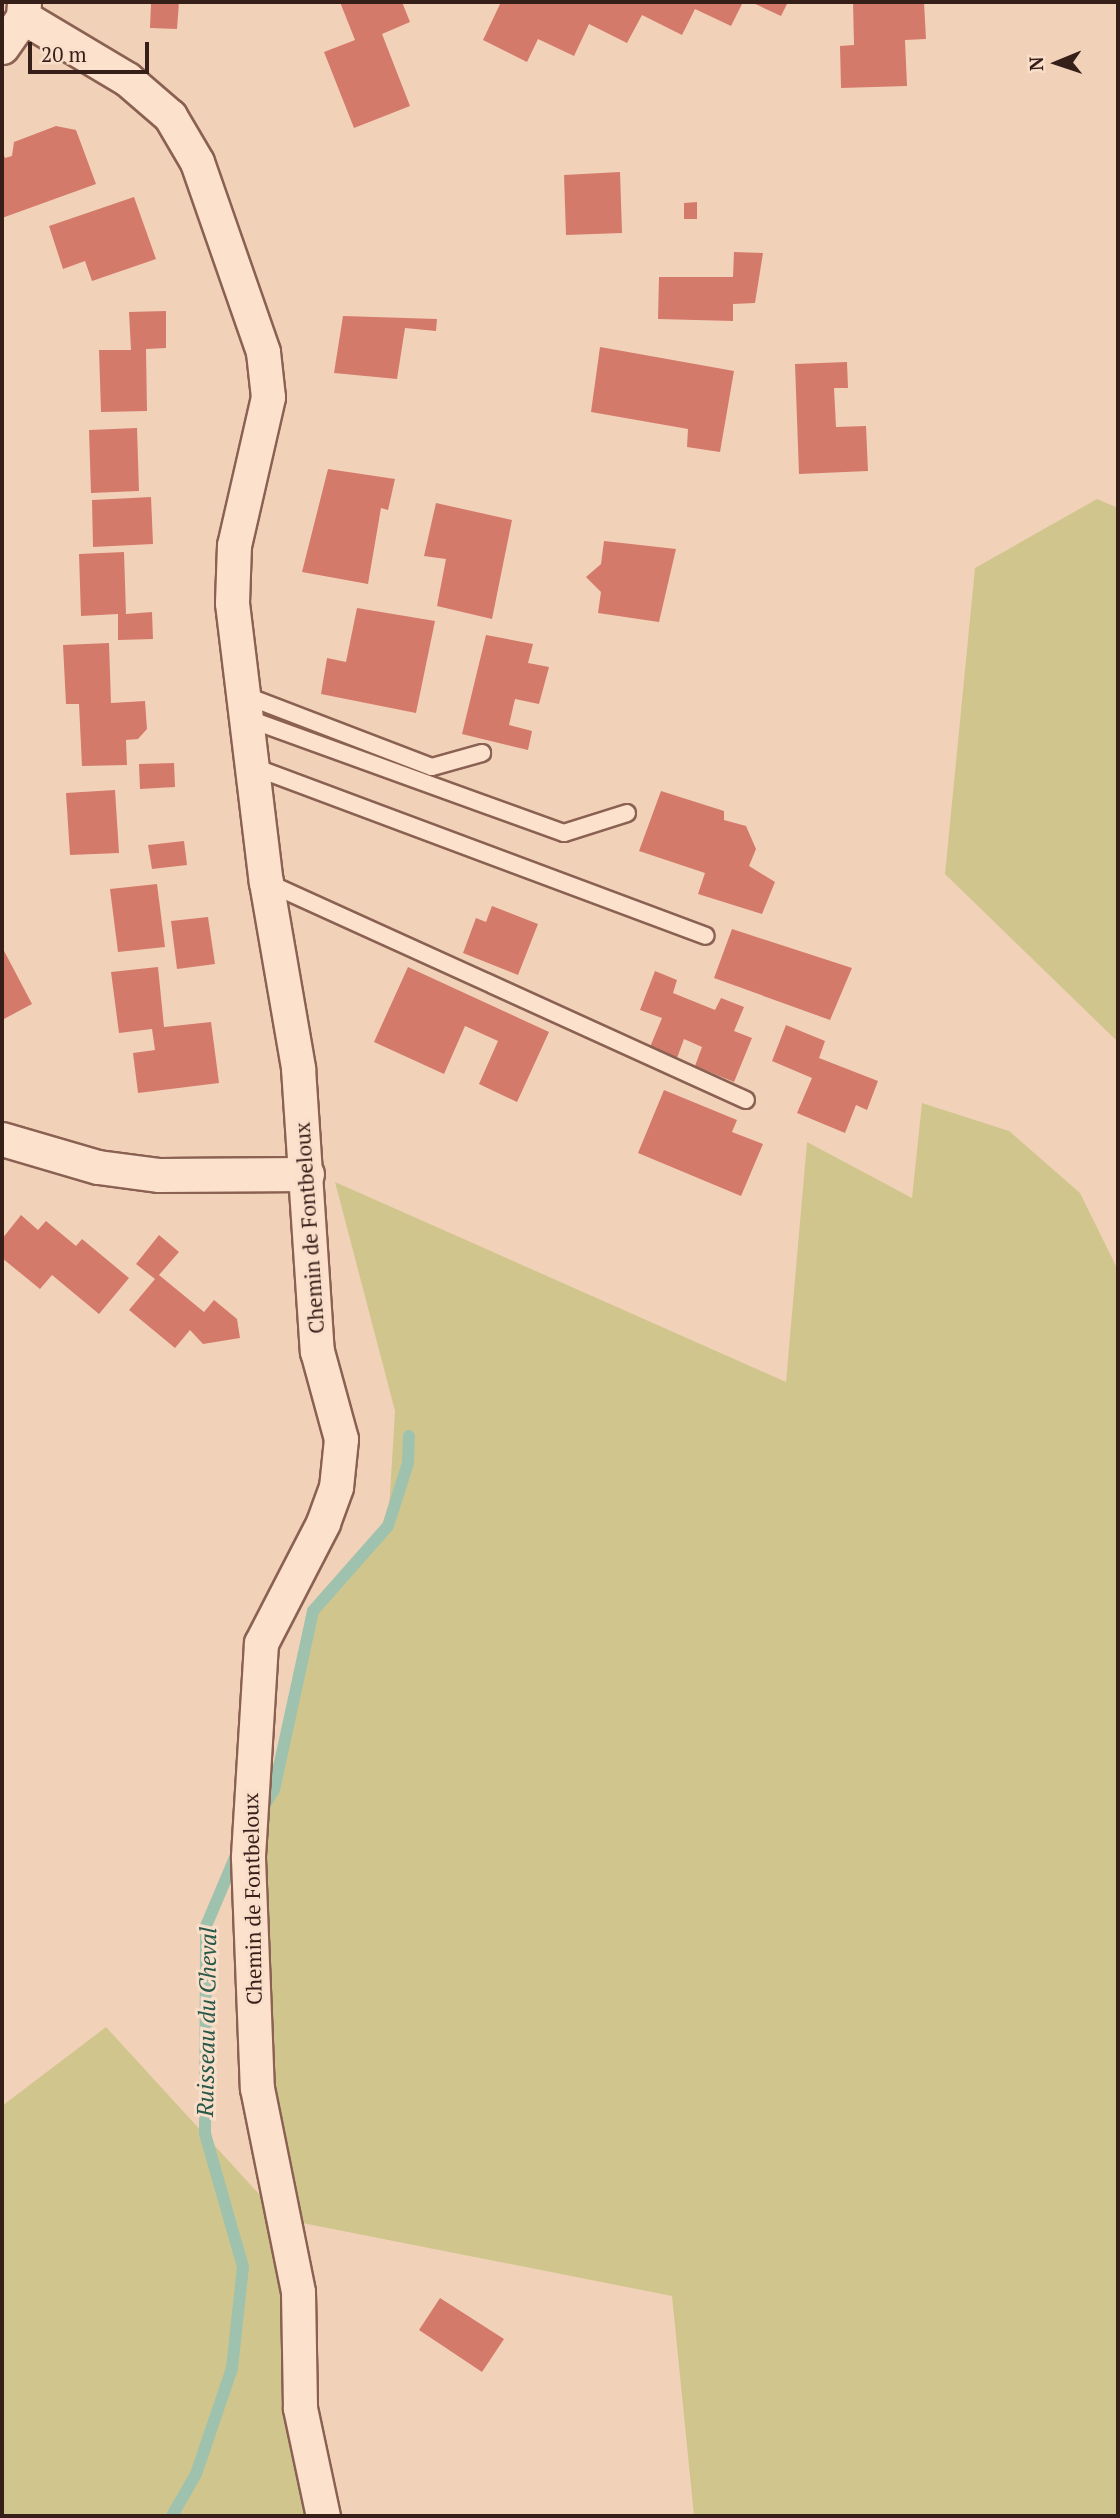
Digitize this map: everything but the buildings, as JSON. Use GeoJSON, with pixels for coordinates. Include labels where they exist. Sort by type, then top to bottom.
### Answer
{"type":"FeatureCollection","features":[{"type":"Feature","properties":{"kind":"street"},"geometry":{"type":"LineString","coordinates":[[2,47],[24,9]]}},
{"type":"Feature","properties":{"kind":"street","name":"Chemin de Fontbeloux"},"geometry":{"type":"LineString","coordinates":[[24,9],[127,79],[170,116],[197,162],[245,287],[268,397],[234,545],[232,603],[266,882],[298,1068],[317,1351],[341,1439],[337,1487],[261,1643],[247,1818],[248,1858],[257,2088],[298,2292],[300,2408],[323,2516]]}},
{"type":"Feature","properties":{"kind":"street"},"geometry":{"type":"LineString","coordinates":[[2,1139],[98,1167],[159,1175],[307,1174]]}},
{"type":"Feature","properties":{"kind":"lane"},"geometry":{"type":"LineString","coordinates":[[245,707],[432,767],[482,753]]}},
{"type":"Feature","properties":{"kind":"lane"},"geometry":{"type":"LineString","coordinates":[[245,707],[564,833],[627,813]]}},
{"type":"Feature","properties":{"kind":"lane"},"geometry":{"type":"LineString","coordinates":[[254,767],[705,936]]}},
{"type":"Feature","properties":{"kind":"lane"},"geometry":{"type":"LineString","coordinates":[[266,882],[746,1101]]}},
{"type":"Feature","properties":{"kind":"shaded area"},"geometry":{"type":"Polygon","coordinates":[[[1097,499],[1118,508],[1118,1042],[945,874],[975,568],[1097,499]]]}},
{"type":"Feature","properties":{"kind":"shaded area"},"geometry":{"type":"Polygon","coordinates":[[[922,1103],[1009,1131],[1080,1193],[1118,1270],[1118,2516],[694,2516],[672,2296],[282,2219],[319,2516],[2,2516],[2,2106],[106,2027],[281,2218],[247,1818],[289,1730],[313,1611],[388,1526],[395,1411],[335,1182],[786,1382],[807,1142],[912,1198],[922,1103]]]}},
{"type":"Feature","properties":{"kind":"waterway","name":"Ruisseau du Cheval"},"geometry":{"type":"LineString","coordinates":[[260,1812],[274,1790],[313,1611],[388,1526],[408,1463],[409,1436]]}},
{"type":"Feature","properties":{"kind":"waterway","name":"Ruisseau du Cheval"},"geometry":{"type":"LineString","coordinates":[[172,2516],[196,2474],[232,2368],[243,2267],[205,2134],[206,1926],[240,1846]]}}]}
